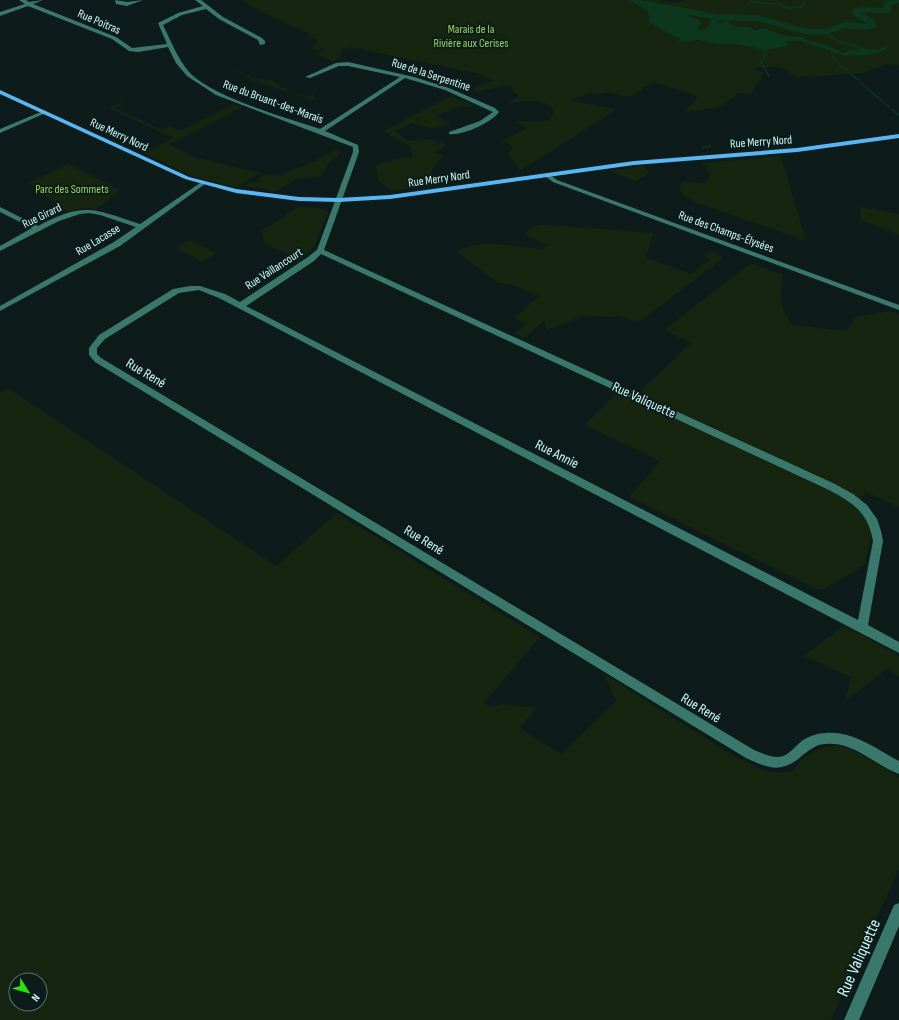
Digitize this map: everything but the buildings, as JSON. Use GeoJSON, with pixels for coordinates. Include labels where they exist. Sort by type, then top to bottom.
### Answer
{"type":"FeatureCollection","features":[{"type":"Feature","properties":{"kind":"main road","name":"Rue Merry Nord"},"geometry":{"type":"LineString","coordinates":[[0,92],[160,167],[203,183],[236,192],[273,197],[339,200],[407,195],[652,161],[820,148],[899,136]]}},
{"type":"Feature","properties":{"kind":"street","name":"Rue Poitras"},"geometry":{"type":"LineString","coordinates":[[22,0],[116,38],[130,49],[138,50],[169,45]]}},
{"type":"Feature","properties":{"kind":"street"},"geometry":{"type":"LineString","coordinates":[[0,14],[40,0]]}},
{"type":"Feature","properties":{"kind":"street"},"geometry":{"type":"LineString","coordinates":[[118,0],[118,3],[124,4],[140,0]]}},
{"type":"Feature","properties":{"kind":"street"},"geometry":{"type":"LineString","coordinates":[[198,0],[231,24],[260,39],[262,44]]}},
{"type":"Feature","properties":{"kind":"street","name":"Rue du Bruant-des-Marais"},"geometry":{"type":"LineString","coordinates":[[206,7],[180,14],[160,23],[177,60],[185,71],[196,81],[209,89],[237,102],[352,143],[356,146],[356,150],[339,200]]}},
{"type":"Feature","properties":{"kind":"street","name":"Rue de la Serpentine"},"geometry":{"type":"LineString","coordinates":[[308,77],[343,63],[405,76],[447,89],[495,111],[493,116],[471,127],[451,133]]}},
{"type":"Feature","properties":{"kind":"street"},"geometry":{"type":"LineString","coordinates":[[320,132],[405,76]]}},
{"type":"Feature","properties":{"kind":"street"},"geometry":{"type":"LineString","coordinates":[[0,132],[45,112]]}},
{"type":"Feature","properties":{"kind":"street","name":"Rue des Champs-Élysées"},"geometry":{"type":"LineString","coordinates":[[547,175],[553,180],[899,308]]}},
{"type":"Feature","properties":{"kind":"street","name":"Rue Lacasse"},"geometry":{"type":"LineString","coordinates":[[0,309],[104,252],[142,227],[203,183]]}},
{"type":"Feature","properties":{"kind":"street"},"geometry":{"type":"LineString","coordinates":[[320,251],[339,200]]}},
{"type":"Feature","properties":{"kind":"street"},"geometry":{"type":"LineString","coordinates":[[0,209],[39,229]]}},
{"type":"Feature","properties":{"kind":"street","name":"Rue Girard"},"geometry":{"type":"LineString","coordinates":[[0,249],[69,214],[85,211],[94,212],[142,227]]}},
{"type":"Feature","properties":{"kind":"street","name":"Rue Vaillancourt"},"geometry":{"type":"LineString","coordinates":[[240,306],[311,259],[320,251]]}},
{"type":"Feature","properties":{"kind":"street","name":"Rue Valiquette"},"geometry":{"type":"LineString","coordinates":[[320,251],[851,497],[872,517],[876,527],[878,541],[862,627]]}},
{"type":"Feature","properties":{"kind":"street","name":"Rue René"},"geometry":{"type":"LineString","coordinates":[[240,306],[203,288],[181,290],[102,337],[95,344],[92,351],[93,355],[98,360],[750,754],[766,762],[779,763],[791,759],[812,741],[831,738],[853,744],[899,768]]}},
{"type":"Feature","properties":{"kind":"street","name":"Rue Annie"},"geometry":{"type":"LineString","coordinates":[[240,306],[862,627]]}},
{"type":"Feature","properties":{"kind":"street"},"geometry":{"type":"LineString","coordinates":[[862,627],[899,648]]}},
{"type":"Feature","properties":{"kind":"street","name":"Rue Valiquette"},"geometry":{"type":"LineString","coordinates":[[851,1020],[899,910]]}},
{"type":"Feature","properties":{"kind":"green space","name":"Marais de la Rivière aux Cerises"},"geometry":{"type":"Polygon","coordinates":[[[243,0],[629,0],[647,11],[650,19],[648,21],[662,30],[682,39],[678,41],[699,40],[715,44],[730,44],[752,47],[764,51],[785,47],[788,45],[787,40],[800,41],[841,55],[877,53],[887,46],[876,50],[859,47],[860,50],[843,53],[831,46],[806,40],[806,35],[797,37],[717,23],[716,20],[711,19],[711,22],[707,28],[697,30],[700,24],[698,19],[685,13],[692,12],[638,0],[659,0],[673,3],[687,0],[744,0],[760,3],[754,0],[899,0],[899,65],[887,64],[863,73],[798,77],[780,67],[758,67],[755,69],[763,73],[751,94],[738,93],[719,106],[700,110],[685,111],[697,98],[696,95],[653,82],[631,96],[623,96],[610,92],[599,94],[587,93],[570,101],[617,109],[520,171],[508,153],[512,148],[511,146],[508,143],[500,142],[527,128],[516,123],[523,121],[549,120],[554,112],[545,103],[533,101],[508,102],[520,96],[514,92],[509,85],[476,92],[472,89],[483,83],[493,81],[480,74],[350,47],[340,51],[341,55],[338,59],[332,62],[316,53],[323,50],[325,47],[318,50],[311,49],[318,39],[307,38],[310,34],[251,7],[243,0]]]}},
{"type":"Feature","properties":{"kind":"green space"},"geometry":{"type":"Polygon","coordinates":[[[229,67],[256,79],[272,80],[280,87],[289,89],[286,91],[310,97],[313,93],[316,101],[254,81],[229,67]]]}},
{"type":"Feature","properties":{"kind":"green space"},"geometry":{"type":"Polygon","coordinates":[[[452,96],[473,105],[472,107],[460,106],[436,116],[451,123],[433,129],[411,123],[395,131],[408,141],[432,139],[446,145],[435,153],[443,155],[443,157],[432,168],[432,173],[439,184],[393,191],[379,182],[376,166],[382,163],[392,162],[393,160],[413,157],[410,146],[383,131],[452,96]]]}},
{"type":"Feature","properties":{"kind":"green space"},"geometry":{"type":"Polygon","coordinates":[[[125,101],[126,102],[114,108],[162,130],[170,126],[180,131],[233,104],[243,107],[171,143],[171,146],[194,157],[259,173],[237,188],[192,176],[143,153],[174,138],[109,108],[125,101]]]}},
{"type":"Feature","properties":{"kind":"green space"},"geometry":{"type":"Polygon","coordinates":[[[336,150],[341,153],[330,162],[321,176],[296,179],[275,191],[245,187],[250,182],[263,182],[258,179],[264,175],[276,176],[306,165],[336,150]]]}},
{"type":"Feature","properties":{"kind":"green space"},"geometry":{"type":"Polygon","coordinates":[[[781,156],[806,241],[695,202],[684,195],[679,189],[681,183],[684,182],[705,183],[710,174],[703,163],[781,156]]]}},
{"type":"Feature","properties":{"kind":"green space","name":"Parc des Sommets"},"geometry":{"type":"Polygon","coordinates":[[[68,164],[120,190],[97,209],[81,208],[68,212],[28,183],[68,164]]]}},
{"type":"Feature","properties":{"kind":"green space"},"geometry":{"type":"Polygon","coordinates":[[[644,166],[648,171],[647,175],[635,181],[608,171],[644,166]]]}},
{"type":"Feature","properties":{"kind":"green space"},"geometry":{"type":"Polygon","coordinates":[[[300,206],[323,209],[328,212],[314,247],[300,260],[265,244],[261,231],[300,206]]]}},
{"type":"Feature","properties":{"kind":"green space"},"geometry":{"type":"Polygon","coordinates":[[[860,207],[899,214],[899,235],[861,220],[860,207]]]}},
{"type":"Feature","properties":{"kind":"green space"},"geometry":{"type":"Polygon","coordinates":[[[540,225],[653,233],[646,258],[691,274],[709,260],[704,256],[714,252],[722,256],[722,259],[640,321],[628,319],[619,315],[612,317],[583,316],[547,330],[544,321],[524,338],[515,333],[526,324],[515,317],[539,296],[510,284],[498,283],[457,252],[474,245],[486,244],[511,245],[542,249],[547,245],[527,236],[526,233],[531,228],[540,225]]]}},
{"type":"Feature","properties":{"kind":"green space"},"geometry":{"type":"Polygon","coordinates":[[[190,240],[216,253],[202,262],[176,248],[190,240]]]}},
{"type":"Feature","properties":{"kind":"green space"},"geometry":{"type":"Polygon","coordinates":[[[751,263],[783,275],[781,296],[783,306],[792,325],[846,331],[855,317],[890,311],[899,314],[899,507],[866,492],[857,507],[868,522],[871,535],[864,566],[824,589],[818,590],[629,497],[660,461],[585,425],[617,392],[632,399],[691,343],[664,330],[751,263]]]}},
{"type":"Feature","properties":{"kind":"green space"},"geometry":{"type":"Polygon","coordinates":[[[8,388],[276,566],[337,513],[540,637],[484,703],[491,707],[501,704],[536,708],[520,728],[561,754],[616,701],[604,674],[736,757],[768,772],[792,772],[804,757],[818,749],[835,745],[852,749],[899,777],[899,869],[831,1020],[0,1020],[0,393],[8,388]]]}},
{"type":"Feature","properties":{"kind":"green space"},"geometry":{"type":"Polygon","coordinates":[[[844,625],[899,656],[899,676],[887,669],[845,701],[851,677],[804,656],[844,625]]]}},
{"type":"Feature","properties":{"kind":"shaded area"},"geometry":{"type":"Polygon","coordinates":[[[629,0],[638,0],[646,3],[693,12],[685,13],[701,22],[698,30],[703,30],[707,27],[711,18],[720,23],[728,21],[730,24],[738,27],[748,27],[756,30],[765,28],[790,36],[802,37],[807,35],[805,38],[806,40],[831,46],[843,53],[850,50],[860,50],[858,47],[876,50],[887,46],[889,47],[878,53],[853,56],[841,55],[800,41],[787,41],[788,45],[785,47],[764,51],[752,47],[730,44],[715,44],[699,40],[677,42],[681,39],[648,21],[650,19],[647,11],[629,0]]]}},
{"type":"Feature","properties":{"kind":"waterway"},"geometry":{"type":"LineString","coordinates":[[633,0],[644,4],[718,17],[757,18],[799,30],[814,32],[829,31],[844,25],[872,26],[870,21],[857,14],[856,11],[863,9],[879,11],[887,10],[887,4],[899,0]]}},
{"type":"Feature","properties":{"kind":"waterway"},"geometry":{"type":"LineString","coordinates":[[750,0],[760,3],[779,4],[788,8],[803,7],[805,0]]}},
{"type":"Feature","properties":{"kind":"waterway"},"geometry":{"type":"LineString","coordinates":[[824,32],[838,41],[858,47]]}},
{"type":"Feature","properties":{"kind":"waterway"},"geometry":{"type":"LineString","coordinates":[[764,51],[766,55],[761,62],[769,76]]}},
{"type":"Feature","properties":{"kind":"waterway"},"geometry":{"type":"LineString","coordinates":[[831,52],[835,61],[858,80]]}},
{"type":"Feature","properties":{"kind":"waterway"},"geometry":{"type":"LineString","coordinates":[[860,82],[889,107]]}},
{"type":"Feature","properties":{"kind":"waterway"},"geometry":{"type":"LineString","coordinates":[[891,109],[899,115]]}},
{"type":"Feature","properties":{"kind":"waterway"},"geometry":{"type":"LineString","coordinates":[[703,148],[702,147],[709,147],[711,144]]}}]}
